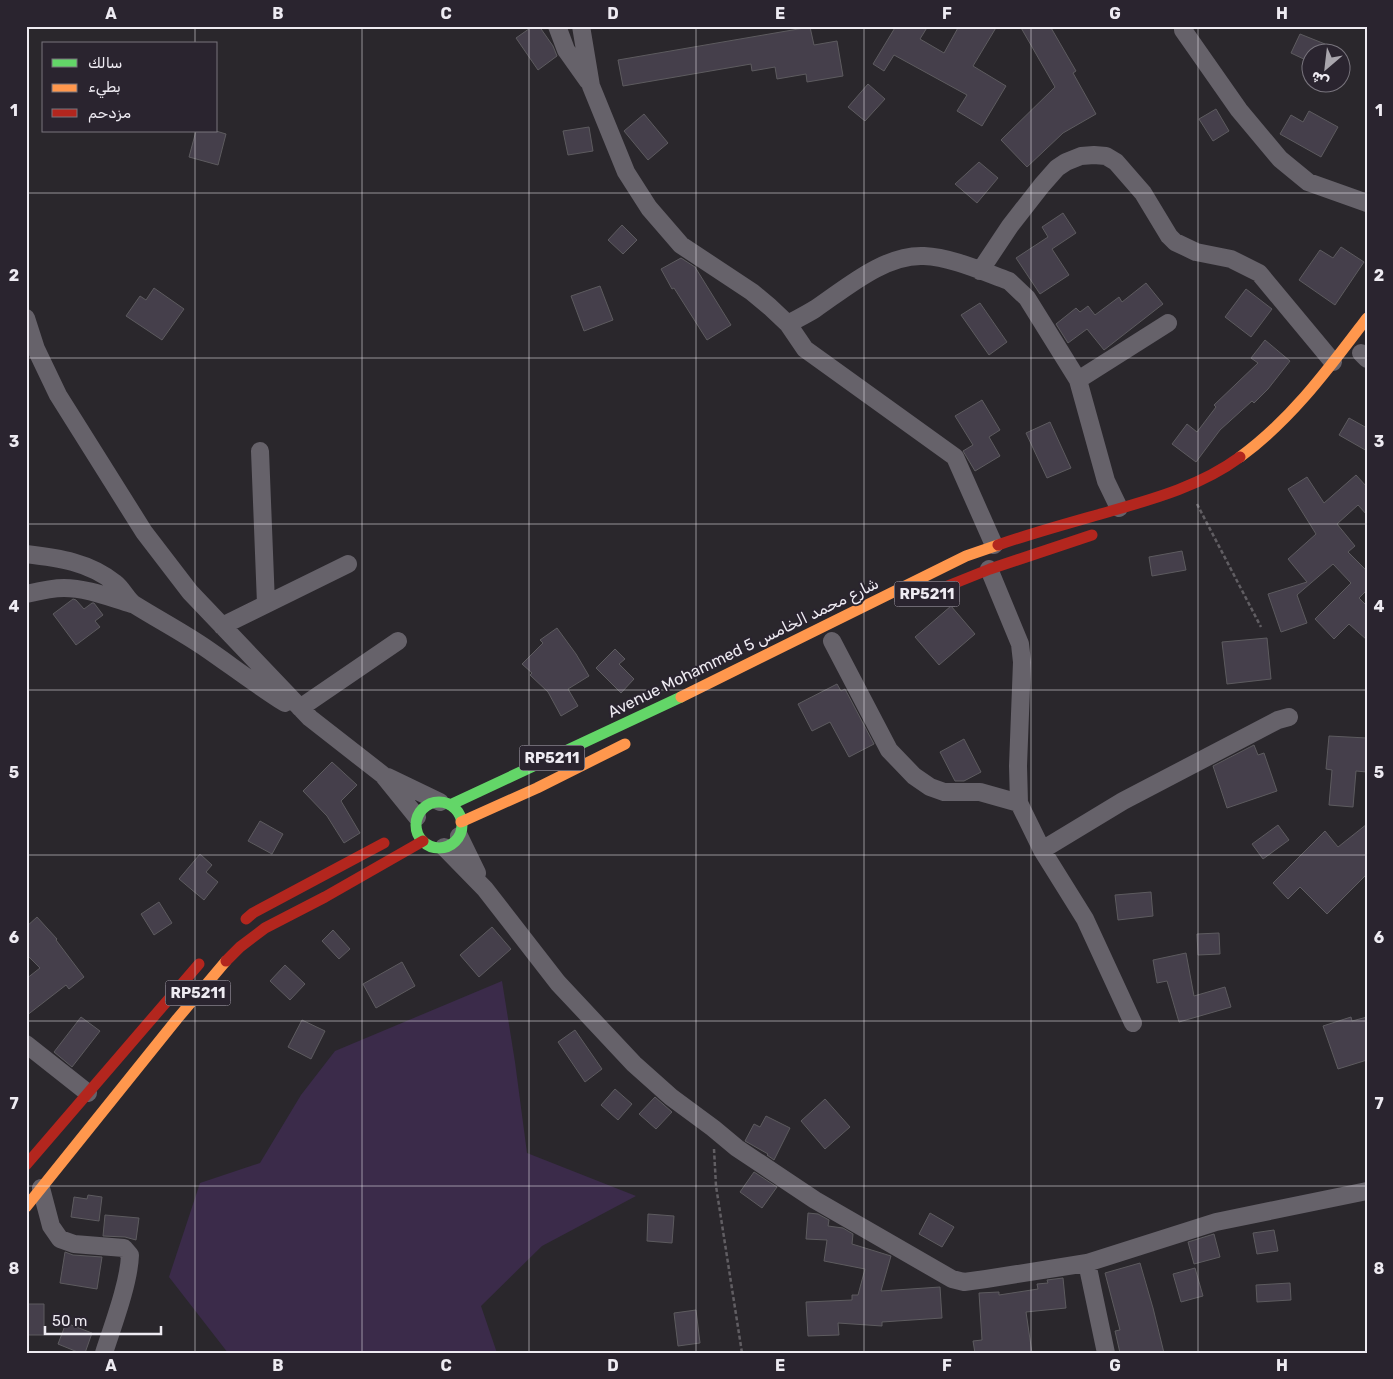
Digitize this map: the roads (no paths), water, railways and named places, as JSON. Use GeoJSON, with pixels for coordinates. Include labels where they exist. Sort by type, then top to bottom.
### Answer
{"type":"FeatureCollection","features":[{"type":"Feature","properties":{"kind":"main road","name":"Avenue Mohammed 5 شارع محمد الخامس"},"geometry":{"type":"LineString","coordinates":[[445,804],[653,711],[937,570],[994,546],[1186,488],[1235,462],[1279,426],[1367,318]]}},
{"type":"Feature","properties":{"kind":"main road","name":"RP5211"},"geometry":{"type":"LineString","coordinates":[[920,598],[953,582],[1101,532]]}},
{"type":"Feature","properties":{"kind":"main road","name":"RP5211"},"geometry":{"type":"LineString","coordinates":[[444,847],[454,842],[460,829],[635,739]]}},
{"type":"Feature","properties":{"kind":"main road","name":"RP5211"},"geometry":{"type":"LineString","coordinates":[[413,824],[421,809],[428,804],[445,804]]}},
{"type":"Feature","properties":{"kind":"main road"},"geometry":{"type":"LineString","coordinates":[[445,804],[458,812],[460,829]]}},
{"type":"Feature","properties":{"kind":"main road"},"geometry":{"type":"LineString","coordinates":[[413,824],[423,841],[433,847],[444,847]]}},
{"type":"Feature","properties":{"kind":"main road"},"geometry":{"type":"LineString","coordinates":[[240,924],[253,913],[390,839]]}},
{"type":"Feature","properties":{"kind":"main road","name":"RP5211"},"geometry":{"type":"LineString","coordinates":[[26,1207],[176,1019],[215,973],[240,948],[265,928],[325,897],[423,841]]}},
{"type":"Feature","properties":{"kind":"main road","name":"RP5211"},"geometry":{"type":"LineString","coordinates":[[26,1165],[169,997],[207,956]]}},
{"type":"Feature","properties":{"kind":"street"},"geometry":{"type":"LineString","coordinates":[[557,26],[566,50],[591,86],[626,172],[649,208],[681,244],[752,292],[788,324],[805,348],[955,457],[994,546]]}},
{"type":"Feature","properties":{"kind":"street"},"geometry":{"type":"LineString","coordinates":[[581,26],[591,86]]}},
{"type":"Feature","properties":{"kind":"street"},"geometry":{"type":"LineString","coordinates":[[1183,30],[1239,110],[1280,159],[1308,182],[1367,203]]}},
{"type":"Feature","properties":{"kind":"street"},"geometry":{"type":"LineString","coordinates":[[980,271],[1010,226],[1042,184],[1057,168],[1081,156],[1094,154],[1106,156],[1116,162],[1139,188],[1169,236],[1175,242],[1196,252],[1231,259],[1259,274],[1333,362]]}},
{"type":"Feature","properties":{"kind":"street"},"geometry":{"type":"LineString","coordinates":[[788,324],[813,310],[855,280],[890,262],[910,256],[948,259],[1009,281],[1027,298],[1078,380],[1106,481],[1119,508]]}},
{"type":"Feature","properties":{"kind":"street"},"geometry":{"type":"LineString","coordinates":[[26,318],[36,349],[58,395],[144,532],[190,592],[305,713],[382,775],[445,804]]}},
{"type":"Feature","properties":{"kind":"street"},"geometry":{"type":"LineString","coordinates":[[1078,380],[1168,323]]}},
{"type":"Feature","properties":{"kind":"street"},"geometry":{"type":"LineString","coordinates":[[260,451],[266,604]]}},
{"type":"Feature","properties":{"kind":"street"},"geometry":{"type":"LineString","coordinates":[[26,554],[56,558],[89,567],[107,576],[122,589],[132,604]]}},
{"type":"Feature","properties":{"kind":"street"},"geometry":{"type":"LineString","coordinates":[[222,626],[348,564]]}},
{"type":"Feature","properties":{"kind":"street"},"geometry":{"type":"LineString","coordinates":[[989,569],[1020,644],[1022,662],[1018,766],[1019,803],[1042,850],[1085,919],[1133,1023]]}},
{"type":"Feature","properties":{"kind":"street"},"geometry":{"type":"LineString","coordinates":[[26,594],[46,589],[77,589],[132,604],[176,629],[250,681],[305,713]]}},
{"type":"Feature","properties":{"kind":"street"},"geometry":{"type":"LineString","coordinates":[[305,713],[398,641]]}},
{"type":"Feature","properties":{"kind":"street"},"geometry":{"type":"LineString","coordinates":[[831,641],[889,750],[914,776],[930,787],[944,792],[980,792],[1019,803]]}},
{"type":"Feature","properties":{"kind":"street"},"geometry":{"type":"LineString","coordinates":[[1042,850],[1123,801],[1289,716]]}},
{"type":"Feature","properties":{"kind":"street"},"geometry":{"type":"LineString","coordinates":[[382,775],[413,824]]}},
{"type":"Feature","properties":{"kind":"street"},"geometry":{"type":"LineString","coordinates":[[460,829],[485,889]]}},
{"type":"Feature","properties":{"kind":"street"},"geometry":{"type":"LineString","coordinates":[[444,847],[485,889],[558,983],[634,1064],[671,1097],[737,1148],[815,1200],[952,1279],[964,1282],[1087,1263],[1216,1222],[1367,1191]]}},
{"type":"Feature","properties":{"kind":"street"},"geometry":{"type":"LineString","coordinates":[[26,1044],[88,1093]]}},
{"type":"Feature","properties":{"kind":"street"},"geometry":{"type":"LineString","coordinates":[[41,1188],[51,1226],[60,1239],[74,1244],[124,1248],[130,1255],[128,1269],[104,1353]]}},
{"type":"Feature","properties":{"kind":"street"},"geometry":{"type":"LineString","coordinates":[[1087,1263],[1106,1353]]}}]}
